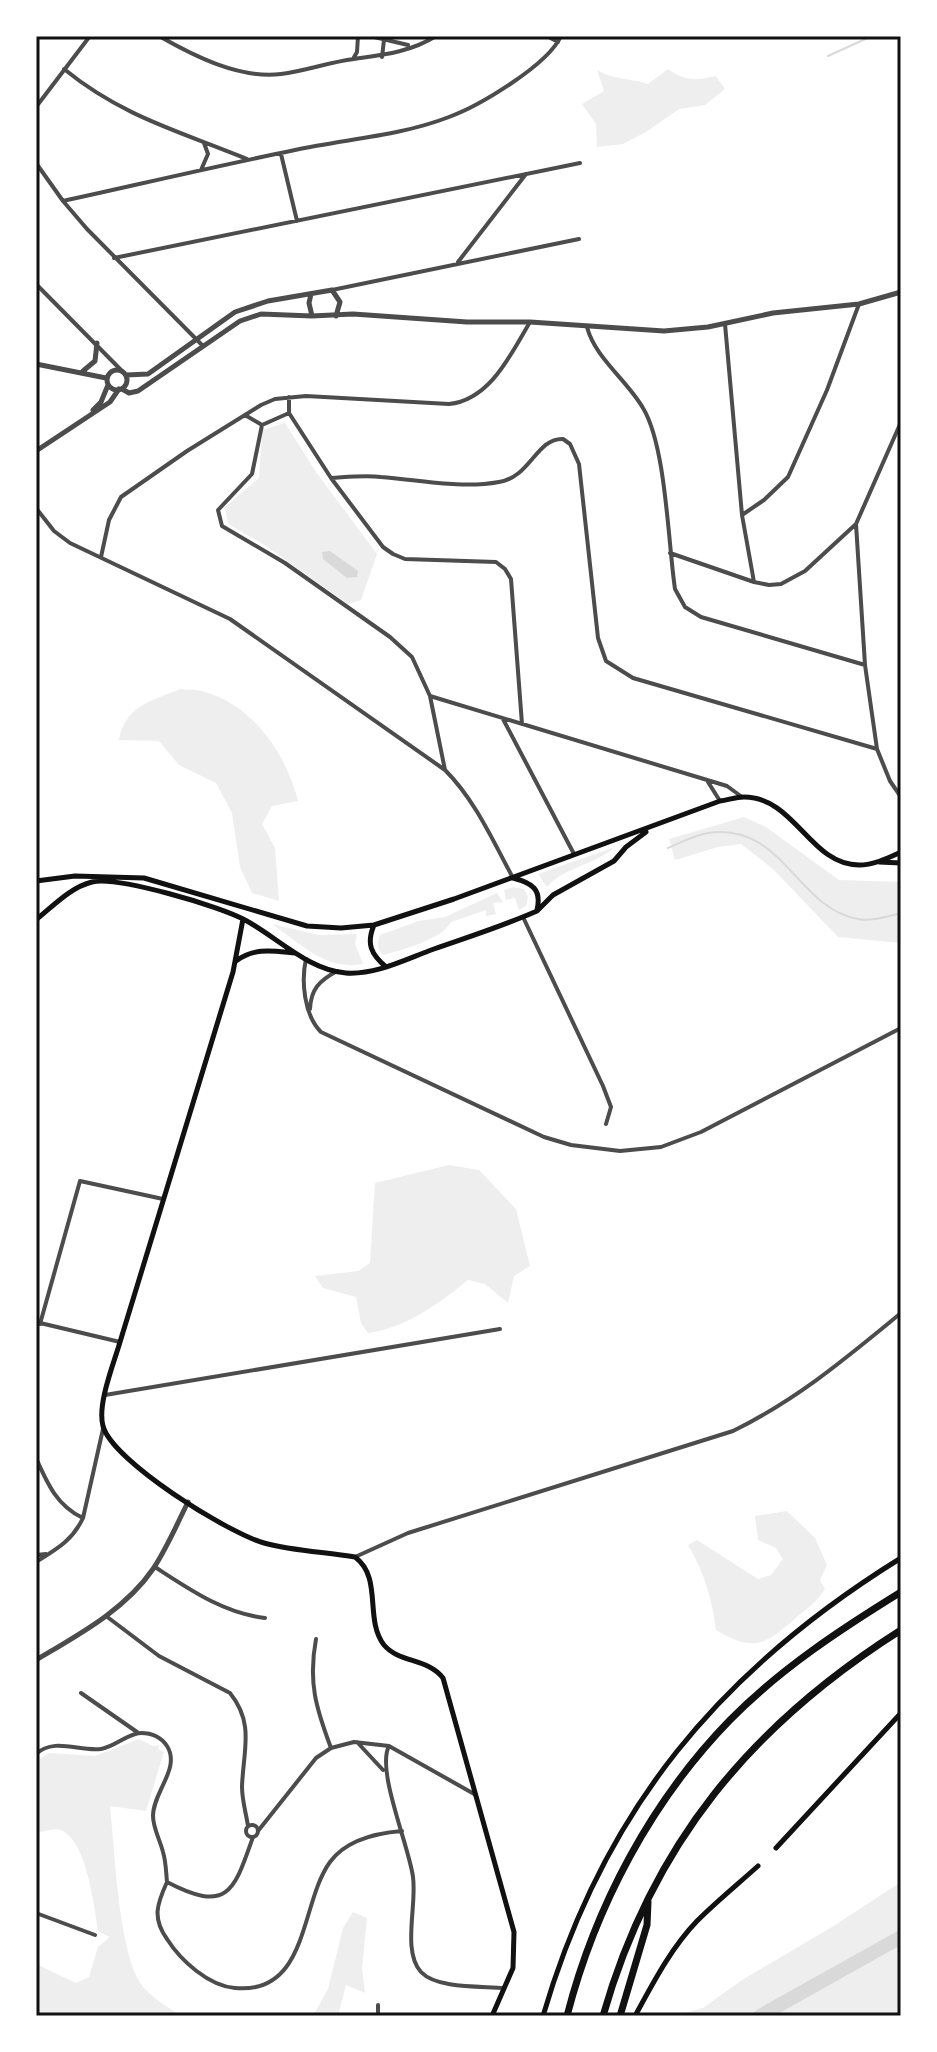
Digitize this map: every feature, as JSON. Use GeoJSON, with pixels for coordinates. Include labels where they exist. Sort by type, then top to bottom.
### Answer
{"type":"FeatureCollection","features":[{"type":"Feature","properties":{"kind":"highway"},"geometry":{"type":"LineString","coordinates":[[567,2016],[585,1957],[613,1887],[644,1833],[693,1764],[731,1720],[786,1671],[901,1592]]}},
{"type":"Feature","properties":{"kind":"highway"},"geometry":{"type":"LineString","coordinates":[[603,2016],[613,1981],[647,1900],[700,1809],[758,1741],[797,1706],[861,1656],[901,1630]]}},
{"type":"Feature","properties":{"kind":"highway"},"geometry":{"type":"LineString","coordinates":[[620,2016],[647,1925],[647,1900]]}},
{"type":"Feature","properties":{"kind":"main road"},"geometry":{"type":"LineString","coordinates":[[36,881],[75,876],[144,878],[307,926],[341,928],[374,925],[513,878],[720,801],[742,797],[760,799],[778,807],[811,840],[838,859],[862,866],[901,852]]}},
{"type":"Feature","properties":{"kind":"main road"},"geometry":{"type":"LineString","coordinates":[[36,920],[79,887],[110,881],[196,902],[243,919],[306,959],[337,971],[359,972],[386,967],[537,911],[553,895],[614,861],[626,847],[654,827]]}},
{"type":"Feature","properties":{"kind":"main road"},"geometry":{"type":"LineString","coordinates":[[878,862],[901,863]]}},
{"type":"Feature","properties":{"kind":"main road"},"geometry":{"type":"LineString","coordinates":[[513,878],[530,883],[537,890],[537,911]]}},
{"type":"Feature","properties":{"kind":"main road"},"geometry":{"type":"LineString","coordinates":[[36,908],[36,920]]}},
{"type":"Feature","properties":{"kind":"main road"},"geometry":{"type":"LineString","coordinates":[[243,919],[235,962],[105,1395],[103,1429],[137,1468],[241,1535],[264,1543],[355,1557],[370,1580],[373,1607],[383,1644],[392,1652],[429,1665],[443,1678],[514,1932],[513,1968],[492,2016]]}},
{"type":"Feature","properties":{"kind":"main road"},"geometry":{"type":"LineString","coordinates":[[374,925],[370,948],[375,958],[386,967]]}},
{"type":"Feature","properties":{"kind":"main road"},"geometry":{"type":"LineString","coordinates":[[235,962],[257,950],[296,953]]}},
{"type":"Feature","properties":{"kind":"main road"},"geometry":{"type":"LineString","coordinates":[[543,2016],[570,1937],[596,1878],[628,1820],[664,1765],[723,1699],[780,1645],[853,1588],[901,1558]]}},
{"type":"Feature","properties":{"kind":"main road"},"geometry":{"type":"LineString","coordinates":[[776,1848],[901,1713]]}},
{"type":"Feature","properties":{"kind":"main road"},"geometry":{"type":"LineString","coordinates":[[635,2016],[661,1968],[685,1935],[758,1866]]}},
{"type":"Feature","properties":{"kind":"street"},"geometry":{"type":"LineString","coordinates":[[36,107],[90,36]]}},
{"type":"Feature","properties":{"kind":"street"},"geometry":{"type":"LineString","coordinates":[[159,36],[224,66],[257,74],[280,75],[353,59],[382,57],[436,36]]}},
{"type":"Feature","properties":{"kind":"street"},"geometry":{"type":"LineString","coordinates":[[353,59],[357,52],[358,36]]}},
{"type":"Feature","properties":{"kind":"street"},"geometry":{"type":"LineString","coordinates":[[370,36],[415,46]]}},
{"type":"Feature","properties":{"kind":"street"},"geometry":{"type":"LineString","coordinates":[[63,201],[281,153],[414,128],[452,116],[510,83],[547,54],[560,39],[547,36]]}},
{"type":"Feature","properties":{"kind":"street"},"geometry":{"type":"LineString","coordinates":[[382,57],[384,40]]}},
{"type":"Feature","properties":{"kind":"street"},"geometry":{"type":"LineString","coordinates":[[64,69],[123,109],[165,129],[249,160]]}},
{"type":"Feature","properties":{"kind":"street"},"geometry":{"type":"LineString","coordinates":[[201,170],[208,154],[202,141]]}},
{"type":"Feature","properties":{"kind":"street"},"geometry":{"type":"LineString","coordinates":[[281,153],[297,221]]}},
{"type":"Feature","properties":{"kind":"street"},"geometry":{"type":"LineString","coordinates":[[36,163],[63,201],[114,258],[203,346]]}},
{"type":"Feature","properties":{"kind":"street"},"geometry":{"type":"LineString","coordinates":[[114,258],[580,163]]}},
{"type":"Feature","properties":{"kind":"street"},"geometry":{"type":"LineString","coordinates":[[457,264],[526,174]]}},
{"type":"Feature","properties":{"kind":"street"},"geometry":{"type":"LineString","coordinates":[[86,416],[101,402],[113,370],[148,374],[235,312],[268,301],[579,239]]}},
{"type":"Feature","properties":{"kind":"street"},"geometry":{"type":"LineString","coordinates":[[36,284],[97,343],[124,373],[127,381],[110,402],[36,451]]}},
{"type":"Feature","properties":{"kind":"street"},"geometry":{"type":"LineString","coordinates":[[332,290],[353,314]]}},
{"type":"Feature","properties":{"kind":"street"},"geometry":{"type":"LineString","coordinates":[[36,364],[83,371],[107,381],[113,389],[129,393],[136,392],[240,321],[261,314],[353,314],[664,331],[725,324],[773,313],[859,304],[901,292]]}},
{"type":"Feature","properties":{"kind":"street"},"geometry":{"type":"LineString","coordinates":[[312,294],[309,303],[312,316]]}},
{"type":"Feature","properties":{"kind":"street"},"geometry":{"type":"LineString","coordinates":[[336,316],[340,302]]}},
{"type":"Feature","properties":{"kind":"street"},"geometry":{"type":"LineString","coordinates":[[742,515],[764,500],[788,477],[821,404],[859,304]]}},
{"type":"Feature","properties":{"kind":"street"},"geometry":{"type":"LineString","coordinates":[[101,557],[109,520],[121,497],[245,415],[275,399],[289,397],[449,404],[469,400],[492,379],[530,322]]}},
{"type":"Feature","properties":{"kind":"street"},"geometry":{"type":"LineString","coordinates":[[725,324],[742,515],[754,582]]}},
{"type":"Feature","properties":{"kind":"street"},"geometry":{"type":"LineString","coordinates":[[587,327],[598,349],[643,408],[650,424],[658,454],[675,589],[685,607],[701,617],[865,665]]}},
{"type":"Feature","properties":{"kind":"street"},"geometry":{"type":"LineString","coordinates":[[83,371],[95,361],[97,343]]}},
{"type":"Feature","properties":{"kind":"street"},"geometry":{"type":"LineString","coordinates":[[289,397],[289,413],[331,478],[393,554],[418,560],[496,562],[505,569],[511,579],[522,724]]}},
{"type":"Feature","properties":{"kind":"street"},"geometry":{"type":"LineString","coordinates":[[262,425],[289,413]]}},
{"type":"Feature","properties":{"kind":"street"},"geometry":{"type":"LineString","coordinates":[[245,415],[262,425]]}},
{"type":"Feature","properties":{"kind":"street"},"geometry":{"type":"LineString","coordinates":[[670,553],[754,582],[769,585],[793,579],[856,524],[901,422]]}},
{"type":"Feature","properties":{"kind":"street"},"geometry":{"type":"LineString","coordinates":[[262,425],[252,474],[218,510],[222,526],[271,553],[400,645],[412,657],[430,696],[445,770]]}},
{"type":"Feature","properties":{"kind":"street"},"geometry":{"type":"LineString","coordinates":[[331,478],[376,476],[442,482],[501,482],[520,474],[548,442],[563,439],[570,444],[579,464],[598,638],[606,661],[633,678],[877,749]]}},
{"type":"Feature","properties":{"kind":"street"},"geometry":{"type":"LineString","coordinates":[[36,508],[54,531],[70,543],[247,629],[445,770],[461,786],[513,878]]}},
{"type":"Feature","properties":{"kind":"street"},"geometry":{"type":"LineString","coordinates":[[856,524],[865,665],[877,749],[890,781],[901,797]]}},
{"type":"Feature","properties":{"kind":"street"},"geometry":{"type":"LineString","coordinates":[[430,696],[727,786],[742,797]]}},
{"type":"Feature","properties":{"kind":"street"},"geometry":{"type":"LineString","coordinates":[[503,719],[574,854]]}},
{"type":"Feature","properties":{"kind":"street"},"geometry":{"type":"LineString","coordinates":[[708,782],[720,801]]}},
{"type":"Feature","properties":{"kind":"street"},"geometry":{"type":"LineString","coordinates":[[523,917],[603,1086],[611,1107],[606,1124]]}},
{"type":"Feature","properties":{"kind":"street"},"geometry":{"type":"LineString","coordinates":[[306,959],[303,973],[310,1012],[316,1028],[332,1039],[522,1128],[571,1145],[620,1151],[661,1147],[701,1132],[901,1028]]}},
{"type":"Feature","properties":{"kind":"street"},"geometry":{"type":"LineString","coordinates":[[310,1012],[312,991],[324,978],[337,971]]}},
{"type":"Feature","properties":{"kind":"street"},"geometry":{"type":"LineString","coordinates":[[120,1342],[38,1323],[80,1181],[164,1199]]}},
{"type":"Feature","properties":{"kind":"street"},"geometry":{"type":"LineString","coordinates":[[355,1557],[421,1529],[733,1431],[810,1387],[901,1313]]}},
{"type":"Feature","properties":{"kind":"street"},"geometry":{"type":"LineString","coordinates":[[105,1395],[500,1329]]}},
{"type":"Feature","properties":{"kind":"street"},"geometry":{"type":"LineString","coordinates":[[36,1562],[70,1540],[83,1518],[103,1429]]}},
{"type":"Feature","properties":{"kind":"street"},"geometry":{"type":"LineString","coordinates":[[36,1458],[59,1502],[83,1518]]}},
{"type":"Feature","properties":{"kind":"street"},"geometry":{"type":"LineString","coordinates":[[36,1660],[106,1616],[134,1593],[155,1567],[188,1502]]}},
{"type":"Feature","properties":{"kind":"street"},"geometry":{"type":"LineString","coordinates":[[36,1555],[49,1554]]}},
{"type":"Feature","properties":{"kind":"street"},"geometry":{"type":"LineString","coordinates":[[155,1567],[217,1604],[265,1618]]}},
{"type":"Feature","properties":{"kind":"street"},"geometry":{"type":"LineString","coordinates":[[106,1616],[159,1656],[230,1693],[237,1701],[246,1722],[242,1789],[248,1826],[246,1833],[253,1837]]}},
{"type":"Feature","properties":{"kind":"street"},"geometry":{"type":"LineString","coordinates":[[316,1639],[311,1681],[331,1748]]}},
{"type":"Feature","properties":{"kind":"street"},"geometry":{"type":"LineString","coordinates":[[81,1693],[137,1732],[154,1734],[164,1741],[171,1753],[171,1767],[159,1792],[153,1817],[164,1855],[167,1882],[156,1912],[162,1932],[175,1950],[211,1980],[229,1988],[259,1987],[288,1966],[330,1862],[343,1848],[384,1833],[402,1831]]}},
{"type":"Feature","properties":{"kind":"street"},"geometry":{"type":"LineString","coordinates":[[36,1754],[48,1746],[107,1748],[137,1732]]}},
{"type":"Feature","properties":{"kind":"street"},"geometry":{"type":"LineString","coordinates":[[167,1882],[202,1898],[220,1895],[238,1881],[253,1837],[316,1758],[331,1748],[357,1742],[389,1746],[476,1795]]}},
{"type":"Feature","properties":{"kind":"street"},"geometry":{"type":"LineString","coordinates":[[357,1742],[385,1771]]}},
{"type":"Feature","properties":{"kind":"street"},"geometry":{"type":"LineString","coordinates":[[389,1746],[385,1771],[410,1863],[415,1899],[410,1946],[413,1960],[420,1971],[438,1983],[504,1988]]}},
{"type":"Feature","properties":{"kind":"street"},"geometry":{"type":"LineString","coordinates":[[248,1826],[254,1825],[258,1831]]}},
{"type":"Feature","properties":{"kind":"street"},"geometry":{"type":"LineString","coordinates":[[36,1913],[95,1935]]}},
{"type":"Feature","properties":{"kind":"street"},"geometry":{"type":"LineString","coordinates":[[378,2005],[378,2016]]}},
{"type":"Feature","properties":{"kind":"shaded area"},"geometry":{"type":"Polygon","coordinates":[[[668,69],[691,79],[716,76],[725,89],[705,105],[679,109],[623,144],[597,147],[596,124],[582,104],[604,91],[597,70],[609,76],[648,84],[668,69]]]}},
{"type":"Feature","properties":{"kind":"shaded area"},"geometry":{"type":"Polygon","coordinates":[[[285,423],[316,472],[377,554],[361,600],[348,604],[263,544],[228,524],[225,507],[259,478],[262,430],[285,423]]]}},
{"type":"Feature","properties":{"kind":"shaded area"},"geometry":{"type":"Polygon","coordinates":[[[330,551],[358,571],[357,577],[347,578],[323,559],[322,552],[330,551]]]}},
{"type":"Feature","properties":{"kind":"shaded area"},"geometry":{"type":"Polygon","coordinates":[[[180,689],[205,692],[239,708],[265,734],[293,783],[298,801],[272,806],[262,824],[275,848],[279,901],[252,893],[240,867],[232,813],[216,783],[179,765],[159,741],[119,740],[133,712],[150,701],[180,689]]]}},
{"type":"Feature","properties":{"kind":"shaded area"},"geometry":{"type":"Polygon","coordinates":[[[744,817],[766,827],[839,880],[901,882],[901,943],[838,937],[773,869],[741,844],[718,847],[675,860],[669,839],[744,817]]]}},
{"type":"Feature","properties":{"kind":"shaded area"},"geometry":{"type":"Polygon","coordinates":[[[615,847],[562,875],[547,887],[538,874],[615,847]]]}},
{"type":"Feature","properties":{"kind":"shaded area"},"geometry":{"type":"Polygon","coordinates":[[[513,887],[524,889],[528,897],[526,906],[519,910],[515,898],[506,900],[504,890],[513,887]]]}},
{"type":"Feature","properties":{"kind":"shaded area"},"geometry":{"type":"Polygon","coordinates":[[[497,893],[503,902],[493,903],[496,914],[486,916],[486,910],[451,922],[440,934],[421,943],[383,955],[380,950],[380,935],[419,921],[445,917],[497,893]]]}},
{"type":"Feature","properties":{"kind":"shaded area"},"geometry":{"type":"Polygon","coordinates":[[[272,924],[319,935],[357,934],[355,944],[363,964],[337,964],[326,960],[272,924]]]}},
{"type":"Feature","properties":{"kind":"shaded area"},"geometry":{"type":"Polygon","coordinates":[[[449,1165],[479,1170],[516,1209],[530,1266],[514,1276],[508,1303],[485,1284],[468,1280],[408,1321],[368,1333],[361,1323],[356,1297],[323,1288],[315,1276],[358,1271],[370,1263],[375,1183],[449,1165]]]}},
{"type":"Feature","properties":{"kind":"shaded area"},"geometry":{"type":"Polygon","coordinates":[[[787,1511],[815,1538],[827,1565],[820,1580],[825,1589],[809,1607],[769,1639],[741,1642],[716,1630],[706,1586],[688,1545],[697,1540],[758,1579],[771,1575],[783,1559],[776,1548],[758,1540],[755,1516],[787,1511]]]}},
{"type":"Feature","properties":{"kind":"shaded area"},"geometry":{"type":"Polygon","coordinates":[[[139,1739],[153,1746],[159,1745],[158,1749],[164,1752],[146,1811],[110,1806],[122,1921],[126,1944],[139,1981],[153,1996],[182,2016],[39,2016],[36,1964],[76,1983],[89,1977],[98,1947],[110,1937],[98,1931],[84,1862],[71,1838],[57,1829],[38,1833],[36,1762],[49,1753],[95,1756],[139,1739]]]}},
{"type":"Feature","properties":{"kind":"shaded area"},"geometry":{"type":"Polygon","coordinates":[[[901,1882],[901,2016],[672,2016],[703,2008],[742,1980],[901,1882]]]}},
{"type":"Feature","properties":{"kind":"shaded area"},"geometry":{"type":"Polygon","coordinates":[[[353,1912],[367,1918],[362,1969],[365,1993],[346,1985],[338,2016],[313,2016],[328,1989],[343,1928],[353,1912]]]}},
{"type":"Feature","properties":{"kind":"waterway"},"geometry":{"type":"LineString","coordinates":[[828,56],[872,36]]}},
{"type":"Feature","properties":{"kind":"waterway"},"geometry":{"type":"LineString","coordinates":[[668,848],[703,834],[733,833],[754,840],[772,852],[819,899],[837,912],[863,920],[901,913]]}},
{"type":"Feature","properties":{"kind":"waterway"},"geometry":{"type":"LineString","coordinates":[[760,2016],[901,1937]]}}]}
